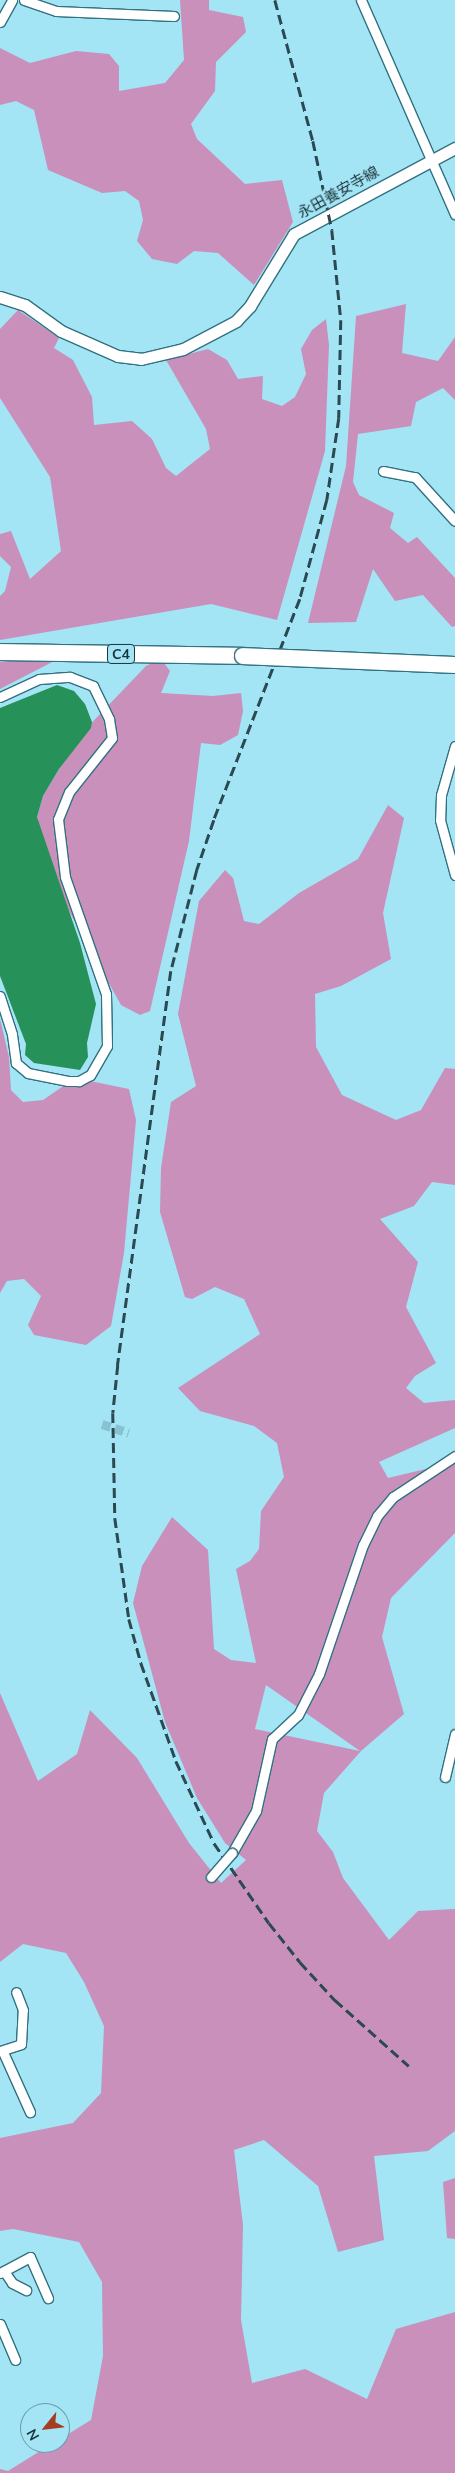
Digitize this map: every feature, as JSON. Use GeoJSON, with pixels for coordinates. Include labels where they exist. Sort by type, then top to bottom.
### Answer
{"type":"FeatureCollection","features":[{"type":"Feature","properties":{"kind":"highway","name":"C4"},"geometry":{"type":"LineString","coordinates":[[0,652],[242,656],[455,665]]}},
{"type":"Feature","properties":{"kind":"street"},"geometry":{"type":"LineString","coordinates":[[0,22],[12,0]]}},
{"type":"Feature","properties":{"kind":"street"},"geometry":{"type":"LineString","coordinates":[[24,0],[56,11],[174,16]]}},
{"type":"Feature","properties":{"kind":"street"},"geometry":{"type":"LineString","coordinates":[[361,0],[455,214]]}},
{"type":"Feature","properties":{"kind":"street","name":"永田養安寺線"},"geometry":{"type":"LineString","coordinates":[[0,297],[25,305],[61,332],[118,356],[142,359],[183,349],[236,321],[250,306],[283,248],[294,234],[430,159],[455,148]]}},
{"type":"Feature","properties":{"kind":"street"},"geometry":{"type":"LineString","coordinates":[[382,471],[415,477],[455,521]]}},
{"type":"Feature","properties":{"kind":"street"},"geometry":{"type":"LineString","coordinates":[[0,697],[39,679],[70,678],[93,686],[109,719],[112,738],[69,792],[58,819],[65,877],[106,994],[107,1046],[90,1075],[79,1081],[68,1081],[28,1073],[16,1063],[12,1034],[0,996]]}},
{"type":"Feature","properties":{"kind":"street"},"geometry":{"type":"LineString","coordinates":[[455,746],[441,795],[440,820],[455,875]]}},
{"type":"Feature","properties":{"kind":"street"},"geometry":{"type":"LineString","coordinates":[[211,1877],[232,1853],[256,1811],[272,1738],[298,1715],[319,1674],[363,1545],[377,1516],[393,1497],[455,1456]]}},
{"type":"Feature","properties":{"kind":"street"},"geometry":{"type":"LineString","coordinates":[[445,1777],[455,1734]]}},
{"type":"Feature","properties":{"kind":"street"},"geometry":{"type":"LineString","coordinates":[[16,1992],[24,2010],[20,2044],[2,2052],[30,2112]]}},
{"type":"Feature","properties":{"kind":"street"},"geometry":{"type":"LineString","coordinates":[[26,2290],[12,2283],[2,2272],[30,2257],[48,2298]]}},
{"type":"Feature","properties":{"kind":"street"},"geometry":{"type":"LineString","coordinates":[[0,2324],[16,2360]]}},
{"type":"Feature","properties":{"kind":"shaded area"},"geometry":{"type":"Polygon","coordinates":[[[180,0],[209,0],[209,10],[243,17],[246,32],[216,62],[215,91],[191,124],[197,139],[245,184],[282,180],[293,222],[254,285],[218,253],[194,251],[177,264],[152,259],[137,241],[143,220],[139,201],[125,191],[102,193],[48,170],[34,110],[16,101],[0,105],[0,48],[30,63],[76,51],[109,54],[119,66],[119,91],[165,83],[184,60],[180,0]]]}},
{"type":"Feature","properties":{"kind":"shaded area"},"geometry":{"type":"Polygon","coordinates":[[[406,304],[402,353],[438,361],[455,337],[455,400],[443,388],[416,402],[411,426],[358,434],[353,482],[359,495],[394,513],[390,528],[408,543],[417,537],[455,578],[455,626],[452,627],[423,595],[395,601],[373,569],[356,622],[308,623],[346,466],[356,316],[406,304]]]}},
{"type":"Feature","properties":{"kind":"shaded area"},"geometry":{"type":"Polygon","coordinates":[[[18,310],[59,338],[54,348],[73,360],[92,397],[94,425],[132,421],[152,439],[166,468],[176,476],[210,449],[206,429],[166,360],[208,349],[227,360],[238,379],[263,376],[262,399],[282,406],[295,397],[306,374],[301,349],[312,330],[326,319],[329,345],[325,451],[277,620],[211,604],[0,640],[0,596],[5,591],[11,567],[0,556],[0,534],[11,531],[30,579],[61,551],[50,477],[0,398],[0,329],[18,310]]]}},
{"type":"Feature","properties":{"kind":"shaded area"},"geometry":{"type":"Polygon","coordinates":[[[58,659],[0,689],[0,662],[58,659]]]}},
{"type":"Feature","properties":{"kind":"shaded area"},"geometry":{"type":"Polygon","coordinates":[[[161,659],[170,671],[161,693],[213,696],[241,693],[243,711],[238,735],[220,745],[201,743],[189,841],[150,1011],[140,1015],[121,1005],[50,877],[37,817],[43,796],[79,736],[146,666],[161,659]]]}},
{"type":"Feature","properties":{"kind":"shaded area"},"geometry":{"type":"Polygon","coordinates":[[[57,685],[74,691],[85,704],[92,722],[91,728],[59,769],[43,796],[37,817],[80,943],[96,1004],[87,1043],[88,1057],[80,1070],[34,1063],[25,1055],[26,1044],[0,976],[0,708],[57,685]]]}},
{"type":"Feature","properties":{"kind":"shaded area"},"geometry":{"type":"Polygon","coordinates":[[[388,805],[404,818],[383,913],[391,959],[341,986],[315,994],[316,1047],[342,1095],[396,1120],[421,1110],[445,1068],[455,1069],[455,1185],[432,1182],[414,1206],[380,1219],[418,1262],[406,1307],[436,1363],[415,1376],[406,1388],[424,1403],[455,1400],[455,1428],[379,1462],[388,1478],[455,1462],[455,1533],[391,1598],[382,1637],[404,1714],[361,1751],[324,1793],[317,1831],[333,1852],[343,1878],[389,1940],[418,1911],[455,1909],[455,2131],[428,2151],[374,2156],[384,2240],[338,2252],[318,2186],[264,2140],[234,2150],[243,2225],[241,2320],[252,2383],[305,2369],[367,2399],[396,2329],[455,2312],[455,2473],[0,2473],[0,2469],[8,2471],[37,2453],[70,2453],[70,2433],[91,2420],[103,2356],[102,2282],[79,2242],[13,2229],[0,2231],[0,2138],[73,2123],[101,2093],[104,2026],[84,1982],[66,1953],[23,1944],[0,1962],[0,1693],[38,1781],[77,1754],[90,1710],[137,1758],[189,1843],[221,1883],[246,1860],[225,1843],[197,1798],[165,1722],[133,1603],[142,1566],[172,1517],[208,1550],[214,1649],[231,1660],[256,1663],[236,1569],[250,1561],[259,1549],[261,1511],[284,1477],[277,1443],[254,1426],[200,1411],[178,1388],[260,1334],[244,1299],[215,1287],[192,1299],[185,1297],[160,1212],[161,1168],[171,1102],[196,1086],[178,1014],[199,901],[225,870],[233,878],[244,921],[259,924],[299,893],[358,859],[388,805]],[[266,1685],[255,1729],[360,1751],[266,1685]]]}},
{"type":"Feature","properties":{"kind":"shaded area"},"geometry":{"type":"Polygon","coordinates":[[[0,1019],[9,1057],[11,1090],[23,1102],[43,1100],[75,1078],[129,1089],[136,1120],[124,1253],[111,1326],[86,1345],[34,1335],[28,1325],[41,1296],[24,1279],[7,1281],[0,1293],[0,1019]]]}},
{"type":"Feature","properties":{"kind":"shaded area"},"geometry":{"type":"Polygon","coordinates":[[[455,2178],[455,2239],[447,2238],[443,2182],[455,2178]]]}},
{"type":"Feature","properties":{"kind":"tunnel"},"geometry":{"type":"LineString","coordinates":[[102,1424],[129,1433]]}},
{"type":"Feature","properties":{"kind":"railway"},"geometry":{"type":"LineString","coordinates":[[275,0],[313,141],[332,230],[341,320],[339,418],[327,500],[300,599],[214,820],[197,870],[171,971],[113,1413],[115,1518],[129,1619],[141,1663],[176,1761],[214,1843],[269,1923],[300,1962],[335,2000],[409,2066]]}}]}
